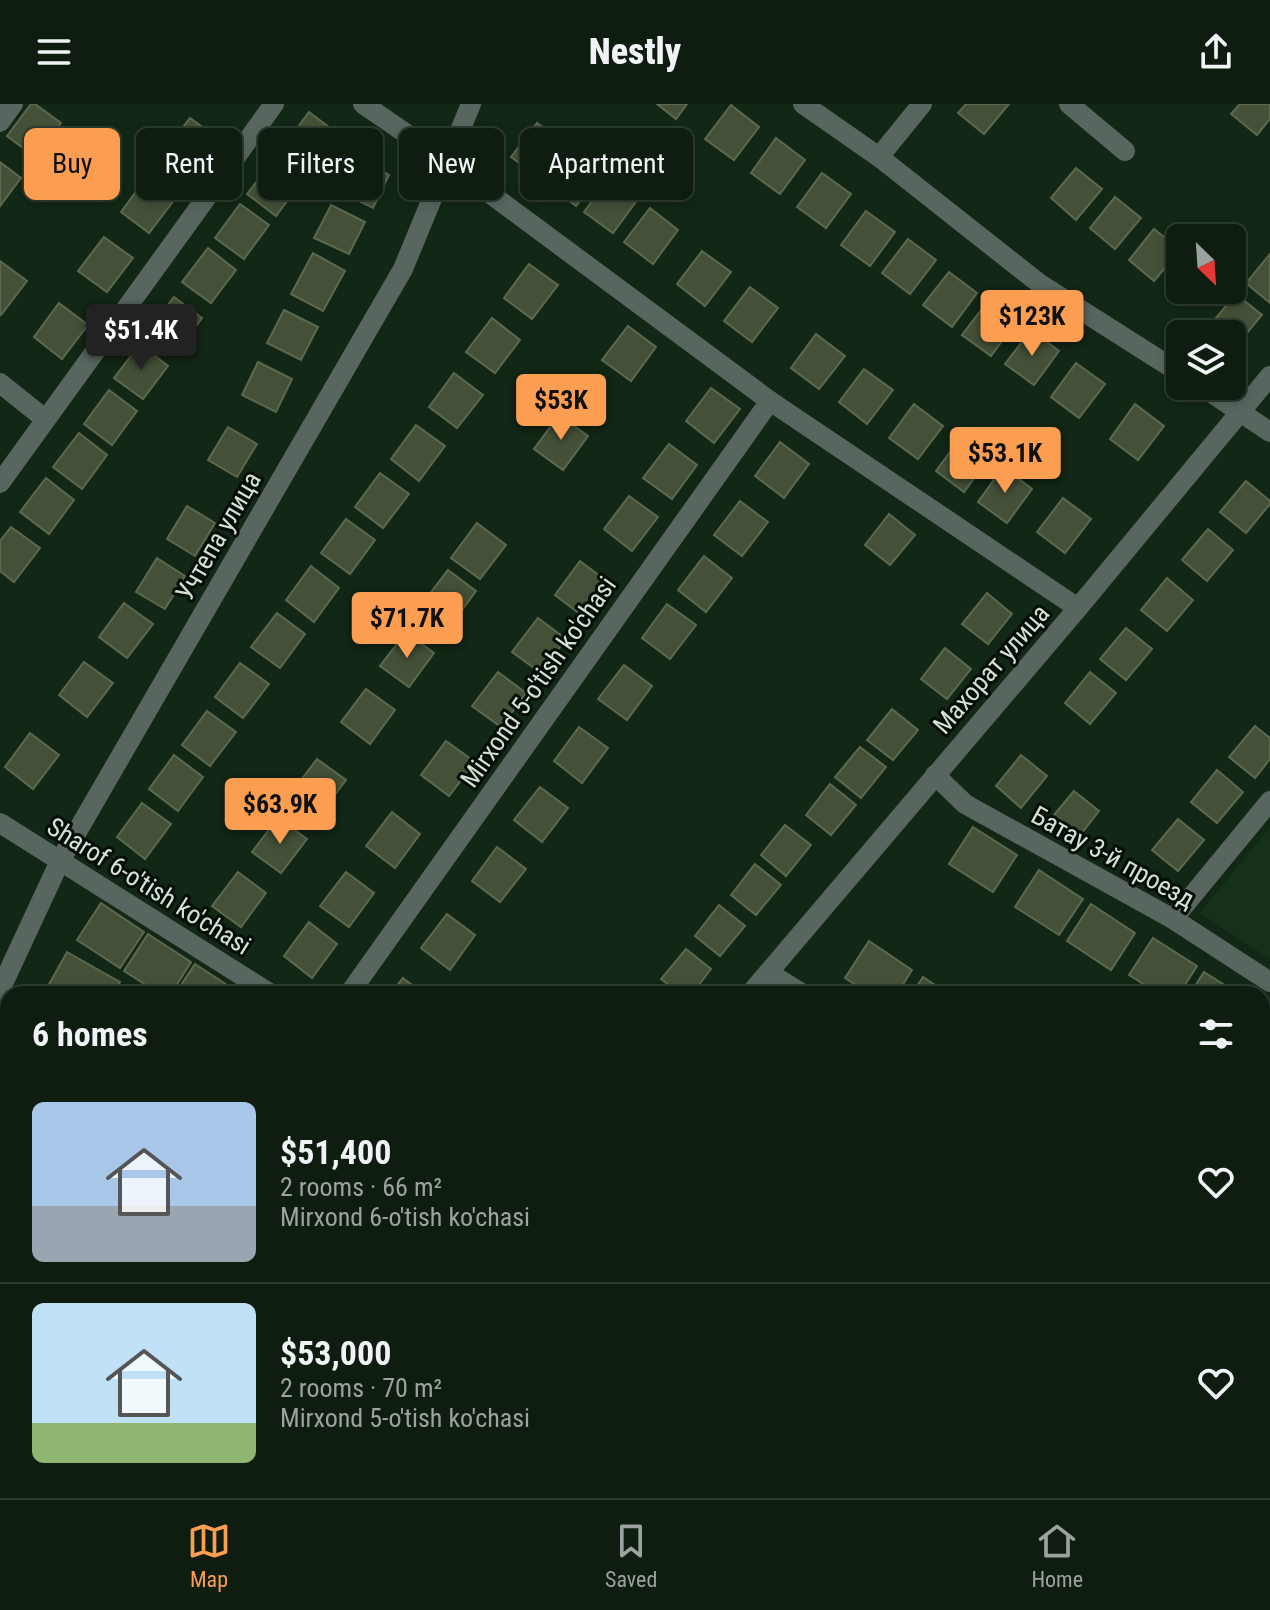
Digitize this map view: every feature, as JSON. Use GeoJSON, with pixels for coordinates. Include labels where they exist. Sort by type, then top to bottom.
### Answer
{"type":"FeatureCollection","features":[{"type":"Feature","properties":{"kind":"street"},"geometry":{"type":"LineString","coordinates":[[0,122],[13,104]]}},
{"type":"Feature","properties":{"kind":"street"},"geometry":{"type":"LineString","coordinates":[[0,483],[274,104]]}},
{"type":"Feature","properties":{"kind":"street"},"geometry":{"type":"LineString","coordinates":[[363,104],[399,129]]}},
{"type":"Feature","properties":{"kind":"street","name":"Учтепа улица"},"geometry":{"type":"LineString","coordinates":[[460,128],[471,104]]}},
{"type":"Feature","properties":{"kind":"street"},"geometry":{"type":"LineString","coordinates":[[803,104],[879,157],[1040,284],[1166,364]]}},
{"type":"Feature","properties":{"kind":"street"},"geometry":{"type":"LineString","coordinates":[[879,157],[922,104]]}},
{"type":"Feature","properties":{"kind":"street"},"geometry":{"type":"LineString","coordinates":[[1069,104],[1125,151]]}},
{"type":"Feature","properties":{"kind":"street","name":"Учтепа улица"},"geometry":{"type":"LineString","coordinates":[[2,986],[60,861],[403,269],[430,200]]}},
{"type":"Feature","properties":{"kind":"street"},"geometry":{"type":"LineString","coordinates":[[499,200],[770,401],[1078,608]]}},
{"type":"Feature","properties":{"kind":"street","name":"Махорат улица"},"geometry":{"type":"LineString","coordinates":[[757,986],[1270,376]]}},
{"type":"Feature","properties":{"kind":"street"},"geometry":{"type":"LineString","coordinates":[[0,383],[45,419]]}},
{"type":"Feature","properties":{"kind":"street"},"geometry":{"type":"LineString","coordinates":[[1223,400],[1270,432]]}},
{"type":"Feature","properties":{"kind":"street","name":"Mirxond 5-o'tish ko'chasi"},"geometry":{"type":"LineString","coordinates":[[355,986],[770,401]]}},
{"type":"Feature","properties":{"kind":"street","name":"Батау 3-й проезд"},"geometry":{"type":"LineString","coordinates":[[935,775],[965,804],[1173,919],[1270,982]]}},
{"type":"Feature","properties":{"kind":"street"},"geometry":{"type":"LineString","coordinates":[[1173,919],[1270,801]]}},
{"type":"Feature","properties":{"kind":"street","name":"Sharof 6-o'tish ko'chasi"},"geometry":{"type":"LineString","coordinates":[[0,823],[258,986]]}},
{"type":"Feature","properties":{"kind":"street"},"geometry":{"type":"LineString","coordinates":[[769,973],[790,986]]}},
{"type":"Feature","properties":{"kind":"shaded area"},"geometry":{"type":"Polygon","coordinates":[[[1270,827],[1270,959],[1200,913],[1270,827]]]}},
{"type":"Feature","properties":{"kind":"building"},"geometry":{"type":"Polygon","coordinates":[[[31,104],[61,123],[57,128],[24,128],[24,149],[7,136],[31,104]]]}},
{"type":"Feature","properties":{"kind":"building"},"geometry":{"type":"Polygon","coordinates":[[[657,104],[687,104],[676,119],[657,104]]]}},
{"type":"Feature","properties":{"kind":"building"},"geometry":{"type":"Polygon","coordinates":[[[966,104],[1009,104],[984,134],[958,113],[966,104]]]}},
{"type":"Feature","properties":{"kind":"building"},"geometry":{"type":"Polygon","coordinates":[[[1240,104],[1270,104],[1270,119],[1257,135],[1231,114],[1240,104]]]}},
{"type":"Feature","properties":{"kind":"building"},"geometry":{"type":"Polygon","coordinates":[[[731,105],[759,127],[734,160],[705,139],[731,105]]]}},
{"type":"Feature","properties":{"kind":"building"},"geometry":{"type":"Polygon","coordinates":[[[309,112],[330,128],[297,128],[309,112]]]}},
{"type":"Feature","properties":{"kind":"building"},"geometry":{"type":"Polygon","coordinates":[[[190,118],[204,128],[182,128],[190,118]]]}},
{"type":"Feature","properties":{"kind":"building"},"geometry":{"type":"Polygon","coordinates":[[[776,138],[805,160],[780,194],[751,173],[776,138]]]}},
{"type":"Feature","properties":{"kind":"building"},"geometry":{"type":"Polygon","coordinates":[[[520,145],[520,164],[511,157],[520,145]]]}},
{"type":"Feature","properties":{"kind":"building"},"geometry":{"type":"Polygon","coordinates":[[[0,162],[21,178],[0,206],[0,162]]]}},
{"type":"Feature","properties":{"kind":"building"},"geometry":{"type":"Polygon","coordinates":[[[1076,168],[1102,189],[1076,220],[1051,198],[1076,168]]]}},
{"type":"Feature","properties":{"kind":"building"},"geometry":{"type":"Polygon","coordinates":[[[383,172],[389,175],[383,187],[383,172]]]}},
{"type":"Feature","properties":{"kind":"building"},"geometry":{"type":"Polygon","coordinates":[[[822,173],[851,194],[826,228],[797,207],[822,173]]]}},
{"type":"Feature","properties":{"kind":"building"},"geometry":{"type":"Polygon","coordinates":[[[258,180],[258,200],[288,200],[276,216],[247,194],[258,180]]]}},
{"type":"Feature","properties":{"kind":"building"},"geometry":{"type":"Polygon","coordinates":[[[136,192],[136,200],[174,200],[149,233],[121,212],[136,192]]]}},
{"type":"Feature","properties":{"kind":"building"},"geometry":{"type":"Polygon","coordinates":[[[1115,197],[1141,218],[1115,249],[1090,228],[1115,197]]]}},
{"type":"Feature","properties":{"kind":"building"},"geometry":{"type":"Polygon","coordinates":[[[357,200],[377,200],[373,208],[357,200]]]}},
{"type":"Feature","properties":{"kind":"building"},"geometry":{"type":"Polygon","coordinates":[[[593,200],[637,200],[613,233],[584,212],[593,200]]]}},
{"type":"Feature","properties":{"kind":"building"},"geometry":{"type":"Polygon","coordinates":[[[240,204],[269,225],[244,259],[215,238],[240,204]]]}},
{"type":"Feature","properties":{"kind":"building"},"geometry":{"type":"Polygon","coordinates":[[[331,205],[365,222],[349,254],[314,238],[331,205]]]}},
{"type":"Feature","properties":{"kind":"building"},"geometry":{"type":"Polygon","coordinates":[[[650,208],[678,230],[653,264],[624,242],[650,208]]]}},
{"type":"Feature","properties":{"kind":"building"},"geometry":{"type":"Polygon","coordinates":[[[866,211],[895,232],[870,266],[841,245],[866,211]]]}},
{"type":"Feature","properties":{"kind":"building"},"geometry":{"type":"Polygon","coordinates":[[[1154,229],[1166,239],[1166,267],[1154,281],[1129,260],[1154,229]]]}},
{"type":"Feature","properties":{"kind":"building"},"geometry":{"type":"Polygon","coordinates":[[[104,237],[133,258],[107,292],[78,271],[104,237]]]}},
{"type":"Feature","properties":{"kind":"building"},"geometry":{"type":"Polygon","coordinates":[[[908,239],[936,260],[910,294],[882,273],[908,239]]]}},
{"type":"Feature","properties":{"kind":"building"},"geometry":{"type":"Polygon","coordinates":[[[208,248],[236,270],[211,303],[182,282],[208,248]]]}},
{"type":"Feature","properties":{"kind":"building"},"geometry":{"type":"Polygon","coordinates":[[[702,251],[731,272],[705,306],[677,284],[702,251]]]}},
{"type":"Feature","properties":{"kind":"building"},"geometry":{"type":"Polygon","coordinates":[[[313,253],[345,271],[323,311],[291,294],[313,253]]]}},
{"type":"Feature","properties":{"kind":"building"},"geometry":{"type":"Polygon","coordinates":[[[1270,254],[1270,303],[1246,283],[1270,254]]]}},
{"type":"Feature","properties":{"kind":"building"},"geometry":{"type":"Polygon","coordinates":[[[0,261],[27,281],[1,315],[0,314],[0,261]]]}},
{"type":"Feature","properties":{"kind":"building"},"geometry":{"type":"Polygon","coordinates":[[[529,264],[558,285],[532,319],[504,298],[529,264]]]}},
{"type":"Feature","properties":{"kind":"building"},"geometry":{"type":"Polygon","coordinates":[[[949,272],[977,293],[952,327],[923,305],[949,272]]]}},
{"type":"Feature","properties":{"kind":"building"},"geometry":{"type":"Polygon","coordinates":[[[750,287],[778,308],[752,342],[724,321],[750,287]]]}},
{"type":"Feature","properties":{"kind":"building"},"geometry":{"type":"Polygon","coordinates":[[[174,297],[202,318],[177,352],[148,331],[174,297]]]}},
{"type":"Feature","properties":{"kind":"building"},"geometry":{"type":"Polygon","coordinates":[[[988,301],[1016,322],[991,356],[962,335],[988,301]]]}},
{"type":"Feature","properties":{"kind":"building"},"geometry":{"type":"Polygon","coordinates":[[[1246,302],[1262,315],[1246,334],[1246,320],[1214,320],[1228,304],[1246,302]]]}},
{"type":"Feature","properties":{"kind":"building"},"geometry":{"type":"Polygon","coordinates":[[[59,303],[88,325],[62,359],[34,337],[59,303]]]}},
{"type":"Feature","properties":{"kind":"building"},"geometry":{"type":"Polygon","coordinates":[[[284,310],[318,327],[301,360],[267,343],[284,310]]]}},
{"type":"Feature","properties":{"kind":"building"},"geometry":{"type":"Polygon","coordinates":[[[492,318],[520,340],[495,373],[466,352],[492,318]]]}},
{"type":"Feature","properties":{"kind":"building"},"geometry":{"type":"Polygon","coordinates":[[[628,326],[656,347],[631,381],[602,360],[628,326]]]}},
{"type":"Feature","properties":{"kind":"building"},"geometry":{"type":"Polygon","coordinates":[[[1031,330],[1059,351],[1034,385],[1005,364],[1031,330]]]}},
{"type":"Feature","properties":{"kind":"building"},"geometry":{"type":"Polygon","coordinates":[[[816,334],[845,356],[819,389],[791,368],[816,334]]]}},
{"type":"Feature","properties":{"kind":"building"},"geometry":{"type":"Polygon","coordinates":[[[140,344],[168,366],[143,399],[114,378],[140,344]]]}},
{"type":"Feature","properties":{"kind":"building"},"geometry":{"type":"Polygon","coordinates":[[[258,362],[292,379],[276,412],[242,395],[258,362]]]}},
{"type":"Feature","properties":{"kind":"building"},"geometry":{"type":"Polygon","coordinates":[[[1076,363],[1105,384],[1079,418],[1051,397],[1076,363]]]}},
{"type":"Feature","properties":{"kind":"building"},"geometry":{"type":"Polygon","coordinates":[[[864,369],[893,390],[867,424],[839,402],[864,369]]]}},
{"type":"Feature","properties":{"kind":"building"},"geometry":{"type":"Polygon","coordinates":[[[454,373],[483,395],[457,428],[429,407],[454,373]]]}},
{"type":"Feature","properties":{"kind":"building"},"geometry":{"type":"Polygon","coordinates":[[[711,388],[740,409],[714,443],[686,421],[711,388]]]}},
{"type":"Feature","properties":{"kind":"building"},"geometry":{"type":"Polygon","coordinates":[[[109,390],[137,411],[112,445],[84,424],[109,390]]]}},
{"type":"Feature","properties":{"kind":"building"},"geometry":{"type":"Polygon","coordinates":[[[914,404],[943,426],[918,459],[889,438],[914,404]]]}},
{"type":"Feature","properties":{"kind":"building"},"geometry":{"type":"Polygon","coordinates":[[[1135,404],[1164,426],[1138,460],[1110,439],[1135,404]]]}},
{"type":"Feature","properties":{"kind":"building"},"geometry":{"type":"Polygon","coordinates":[[[559,415],[588,436],[563,470],[534,449],[559,415]]]}},
{"type":"Feature","properties":{"kind":"building"},"geometry":{"type":"Polygon","coordinates":[[[416,425],[445,446],[419,481],[391,459],[416,425]]]}},
{"type":"Feature","properties":{"kind":"building"},"geometry":{"type":"Polygon","coordinates":[[[228,427],[257,444],[237,477],[208,460],[228,427]]]}},
{"type":"Feature","properties":{"kind":"building"},"geometry":{"type":"Polygon","coordinates":[[[79,433],[107,455],[82,489],[53,467],[79,433]]]}},
{"type":"Feature","properties":{"kind":"building"},"geometry":{"type":"Polygon","coordinates":[[[961,437],[989,458],[964,492],[936,471],[961,437]]]}},
{"type":"Feature","properties":{"kind":"building"},"geometry":{"type":"Polygon","coordinates":[[[780,442],[809,464],[784,498],[755,476],[780,442]]]}},
{"type":"Feature","properties":{"kind":"building"},"geometry":{"type":"Polygon","coordinates":[[[669,444],[697,465],[672,499],[643,478],[669,444]]]}},
{"type":"Feature","properties":{"kind":"building"},"geometry":{"type":"Polygon","coordinates":[[[1003,467],[1032,489],[1007,523],[978,502],[1003,467]]]}},
{"type":"Feature","properties":{"kind":"building"},"geometry":{"type":"Polygon","coordinates":[[[380,473],[409,494],[383,528],[355,507],[380,473]]]}},
{"type":"Feature","properties":{"kind":"building"},"geometry":{"type":"Polygon","coordinates":[[[46,478],[74,500],[49,534],[20,512],[46,478]]]}},
{"type":"Feature","properties":{"kind":"building"},"geometry":{"type":"Polygon","coordinates":[[[1246,481],[1270,504],[1246,533],[1220,512],[1246,481]]]}},
{"type":"Feature","properties":{"kind":"building"},"geometry":{"type":"Polygon","coordinates":[[[629,496],[658,517],[632,551],[604,529],[629,496]]]}},
{"type":"Feature","properties":{"kind":"building"},"geometry":{"type":"Polygon","coordinates":[[[1063,498],[1091,519],[1065,553],[1037,532],[1063,498]]]}},
{"type":"Feature","properties":{"kind":"building"},"geometry":{"type":"Polygon","coordinates":[[[740,501],[768,522],[742,556],[714,535],[740,501]]]}},
{"type":"Feature","properties":{"kind":"building"},"geometry":{"type":"Polygon","coordinates":[[[187,506],[215,523],[195,556],[167,539],[187,506]]]}},
{"type":"Feature","properties":{"kind":"building"},"geometry":{"type":"Polygon","coordinates":[[[889,514],[915,535],[890,565],[865,545],[889,514]]]}},
{"type":"Feature","properties":{"kind":"building"},"geometry":{"type":"Polygon","coordinates":[[[346,519],[375,540],[350,574],[321,553],[346,519]]]}},
{"type":"Feature","properties":{"kind":"building"},"geometry":{"type":"Polygon","coordinates":[[[477,523],[506,545],[480,579],[451,558],[477,523]]]}},
{"type":"Feature","properties":{"kind":"building"},"geometry":{"type":"Polygon","coordinates":[[[11,527],[40,548],[14,582],[0,571],[0,541],[11,527]]]}},
{"type":"Feature","properties":{"kind":"building"},"geometry":{"type":"Polygon","coordinates":[[[1208,529],[1233,550],[1207,581],[1182,560],[1208,529]]]}},
{"type":"Feature","properties":{"kind":"building"},"geometry":{"type":"Polygon","coordinates":[[[704,556],[732,578],[706,612],[678,590],[704,556]]]}},
{"type":"Feature","properties":{"kind":"building"},"geometry":{"type":"Polygon","coordinates":[[[157,558],[185,576],[165,609],[136,592],[157,558]]]}},
{"type":"Feature","properties":{"kind":"building"},"geometry":{"type":"Polygon","coordinates":[[[580,561],[609,583],[584,617],[555,595],[580,561]]]}},
{"type":"Feature","properties":{"kind":"building"},"geometry":{"type":"Polygon","coordinates":[[[311,566],[339,588],[314,622],[286,600],[311,566]]]}},
{"type":"Feature","properties":{"kind":"building"},"geometry":{"type":"Polygon","coordinates":[[[448,570],[476,591],[451,625],[422,604],[448,570]]]}},
{"type":"Feature","properties":{"kind":"building"},"geometry":{"type":"Polygon","coordinates":[[[1167,578],[1193,600],[1167,631],[1141,610],[1167,578]]]}},
{"type":"Feature","properties":{"kind":"building"},"geometry":{"type":"Polygon","coordinates":[[[987,593],[1012,614],[988,644],[962,624],[987,593]]]}},
{"type":"Feature","properties":{"kind":"building"},"geometry":{"type":"Polygon","coordinates":[[[124,603],[153,624],[127,658],[99,637],[124,603]]]}},
{"type":"Feature","properties":{"kind":"building"},"geometry":{"type":"Polygon","coordinates":[[[667,604],[696,625],[670,659],[642,638],[667,604]]]}},
{"type":"Feature","properties":{"kind":"building"},"geometry":{"type":"Polygon","coordinates":[[[277,613],[305,634],[280,668],[251,647],[277,613]]]}},
{"type":"Feature","properties":{"kind":"building"},"geometry":{"type":"Polygon","coordinates":[[[538,618],[566,639],[541,673],[512,652],[538,618]]]}},
{"type":"Feature","properties":{"kind":"building"},"geometry":{"type":"Polygon","coordinates":[[[1126,628],[1152,649],[1126,680],[1100,659],[1126,628]]]}},
{"type":"Feature","properties":{"kind":"building"},"geometry":{"type":"Polygon","coordinates":[[[406,632],[434,653],[409,687],[380,666],[406,632]]]}},
{"type":"Feature","properties":{"kind":"building"},"geometry":{"type":"Polygon","coordinates":[[[945,648],[971,669],[947,699],[921,679],[945,648]]]}},
{"type":"Feature","properties":{"kind":"building"},"geometry":{"type":"Polygon","coordinates":[[[84,662],[113,683],[87,717],[59,695],[84,662]]]}},
{"type":"Feature","properties":{"kind":"building"},"geometry":{"type":"Polygon","coordinates":[[[240,663],[269,684],[243,718],[215,697],[240,663]]]}},
{"type":"Feature","properties":{"kind":"building"},"geometry":{"type":"Polygon","coordinates":[[[624,665],[652,686],[627,720],[598,699],[624,665]]]}},
{"type":"Feature","properties":{"kind":"building"},"geometry":{"type":"Polygon","coordinates":[[[498,672],[526,693],[501,727],[472,706],[498,672]]]}},
{"type":"Feature","properties":{"kind":"building"},"geometry":{"type":"Polygon","coordinates":[[[1090,672],[1116,693],[1090,724],[1065,703],[1090,672]]]}},
{"type":"Feature","properties":{"kind":"building"},"geometry":{"type":"Polygon","coordinates":[[[366,689],[395,710],[370,744],[341,722],[366,689]]]}},
{"type":"Feature","properties":{"kind":"building"},"geometry":{"type":"Polygon","coordinates":[[[892,709],[918,730],[893,760],[867,740],[892,709]]]}},
{"type":"Feature","properties":{"kind":"building"},"geometry":{"type":"Polygon","coordinates":[[[207,711],[236,732],[210,766],[182,745],[207,711]]]}},
{"type":"Feature","properties":{"kind":"building"},"geometry":{"type":"Polygon","coordinates":[[[1255,726],[1270,738],[1270,759],[1255,778],[1229,757],[1255,726]]]}},
{"type":"Feature","properties":{"kind":"building"},"geometry":{"type":"Polygon","coordinates":[[[579,727],[608,748],[582,783],[554,761],[579,727]]]}},
{"type":"Feature","properties":{"kind":"building"},"geometry":{"type":"Polygon","coordinates":[[[30,733],[59,755],[33,789],[5,767],[30,733]]]}},
{"type":"Feature","properties":{"kind":"building"},"geometry":{"type":"Polygon","coordinates":[[[446,741],[475,762],[449,796],[421,775],[446,741]]]}},
{"type":"Feature","properties":{"kind":"building"},"geometry":{"type":"Polygon","coordinates":[[[860,747],[886,767],[861,798],[835,777],[860,747]]]}},
{"type":"Feature","properties":{"kind":"building"},"geometry":{"type":"Polygon","coordinates":[[[174,755],[203,777],[178,811],[149,789],[174,755]]]}},
{"type":"Feature","properties":{"kind":"building"},"geometry":{"type":"Polygon","coordinates":[[[1021,755],[1047,776],[1021,808],[996,786],[1021,755]]]}},
{"type":"Feature","properties":{"kind":"building"},"geometry":{"type":"Polygon","coordinates":[[[317,759],[346,780],[320,814],[292,792],[317,759]]]}},
{"type":"Feature","properties":{"kind":"building"},"geometry":{"type":"Polygon","coordinates":[[[1217,770],[1243,792],[1217,823],[1191,802],[1217,770]]]}},
{"type":"Feature","properties":{"kind":"building"},"geometry":{"type":"Polygon","coordinates":[[[830,784],[856,805],[831,835],[806,815],[830,784]]]}},
{"type":"Feature","properties":{"kind":"building"},"geometry":{"type":"Polygon","coordinates":[[[540,787],[568,808],[542,842],[514,820],[540,787]]]}},
{"type":"Feature","properties":{"kind":"building"},"geometry":{"type":"Polygon","coordinates":[[[1074,791],[1099,811],[1074,843],[1048,822],[1074,791]]]}},
{"type":"Feature","properties":{"kind":"building"},"geometry":{"type":"Polygon","coordinates":[[[142,803],[171,824],[145,859],[117,837],[142,803]]]}},
{"type":"Feature","properties":{"kind":"building"},"geometry":{"type":"Polygon","coordinates":[[[392,812],[420,834],[395,868],[366,846],[392,812]]]}},
{"type":"Feature","properties":{"kind":"building"},"geometry":{"type":"Polygon","coordinates":[[[278,818],[307,839],[281,873],[252,852],[278,818]]]}},
{"type":"Feature","properties":{"kind":"building"},"geometry":{"type":"Polygon","coordinates":[[[1178,819],[1204,840],[1178,871],[1152,850],[1178,819]]]}},
{"type":"Feature","properties":{"kind":"building"},"geometry":{"type":"Polygon","coordinates":[[[785,825],[811,845],[786,876],[761,855],[785,825]]]}},
{"type":"Feature","properties":{"kind":"building"},"geometry":{"type":"Polygon","coordinates":[[[973,827],[1017,855],[993,892],[949,864],[973,827]]]}},
{"type":"Feature","properties":{"kind":"building"},"geometry":{"type":"Polygon","coordinates":[[[497,847],[526,869],[500,902],[472,881],[497,847]]]}},
{"type":"Feature","properties":{"kind":"building"},"geometry":{"type":"Polygon","coordinates":[[[755,864],[781,885],[756,915],[731,895],[755,864]]]}},
{"type":"Feature","properties":{"kind":"building"},"geometry":{"type":"Polygon","coordinates":[[[1039,870],[1083,899],[1059,935],[1015,907],[1039,870]]]}},
{"type":"Feature","properties":{"kind":"building"},"geometry":{"type":"Polygon","coordinates":[[[238,872],[266,893],[241,927],[212,906],[238,872]]]}},
{"type":"Feature","properties":{"kind":"building"},"geometry":{"type":"Polygon","coordinates":[[[346,872],[374,893],[349,927],[320,906],[346,872]]]}},
{"type":"Feature","properties":{"kind":"building"},"geometry":{"type":"Polygon","coordinates":[[[101,903],[144,932],[120,968],[77,940],[101,903]]]}},
{"type":"Feature","properties":{"kind":"building"},"geometry":{"type":"Polygon","coordinates":[[[1091,904],[1135,933],[1111,970],[1067,941],[1091,904]]]}},
{"type":"Feature","properties":{"kind":"building"},"geometry":{"type":"Polygon","coordinates":[[[719,905],[745,926],[720,956],[695,936],[719,905]]]}},
{"type":"Feature","properties":{"kind":"building"},"geometry":{"type":"Polygon","coordinates":[[[447,914],[475,935],[450,970],[421,948],[447,914]]]}},
{"type":"Feature","properties":{"kind":"building"},"geometry":{"type":"Polygon","coordinates":[[[309,922],[337,944],[312,978],[284,956],[309,922]]]}},
{"type":"Feature","properties":{"kind":"building"},"geometry":{"type":"Polygon","coordinates":[[[148,934],[191,962],[176,986],[147,986],[124,971],[148,934]]]}},
{"type":"Feature","properties":{"kind":"building"},"geometry":{"type":"Polygon","coordinates":[[[1153,938],[1197,966],[1184,986],[1146,986],[1129,975],[1153,938]]]}},
{"type":"Feature","properties":{"kind":"building"},"geometry":{"type":"Polygon","coordinates":[[[869,941],[912,970],[902,986],[857,986],[845,978],[869,941]]]}},
{"type":"Feature","properties":{"kind":"building"},"geometry":{"type":"Polygon","coordinates":[[[686,949],[711,969],[698,986],[670,986],[661,979],[686,949]]]}},
{"type":"Feature","properties":{"kind":"building"},"geometry":{"type":"Polygon","coordinates":[[[67,952],[120,982],[118,986],[48,986],[67,952]]]}},
{"type":"Feature","properties":{"kind":"building"},"geometry":{"type":"Polygon","coordinates":[[[195,964],[229,986],[180,986],[195,964]]]}},
{"type":"Feature","properties":{"kind":"building"},"geometry":{"type":"Polygon","coordinates":[[[1204,972],[1226,986],[1195,986],[1204,972]]]}},
{"type":"Feature","properties":{"kind":"building"},"geometry":{"type":"Polygon","coordinates":[[[923,977],[937,986],[917,986],[923,977]]]}},
{"type":"Feature","properties":{"kind":"building"},"geometry":{"type":"Polygon","coordinates":[[[403,978],[414,986],[396,986],[403,978]]]}}]}
